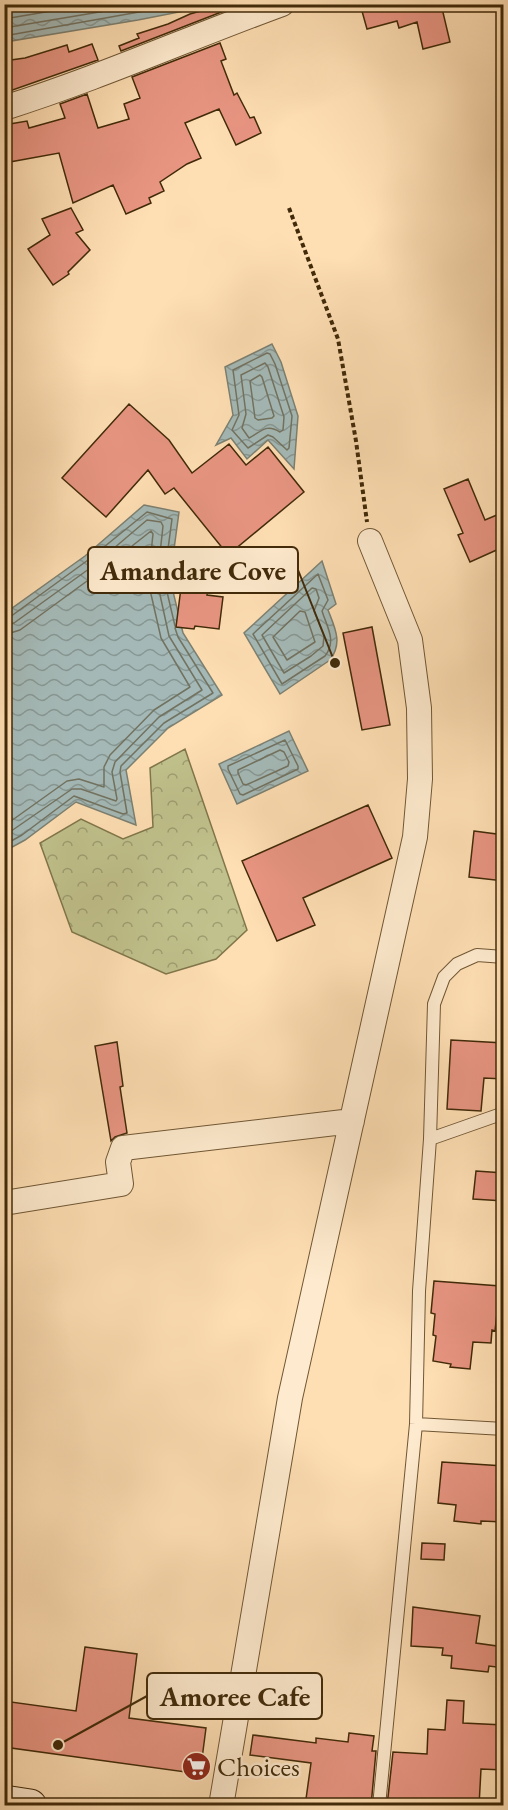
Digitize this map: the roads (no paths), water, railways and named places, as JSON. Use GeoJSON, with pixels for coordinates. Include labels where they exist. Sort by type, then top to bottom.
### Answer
{"type":"FeatureCollection","features":[{"type":"Feature","properties":{"kind":"main road"},"geometry":{"type":"LineString","coordinates":[[4,1802],[30,1806]]}},
{"type":"Feature","properties":{"kind":"street"},"geometry":{"type":"LineString","coordinates":[[4,108],[48,94],[282,4]]}},
{"type":"Feature","properties":{"kind":"street"},"geometry":{"type":"LineString","coordinates":[[221,1806],[290,1398],[415,837],[420,779],[419,708],[410,640],[370,541]]}},
{"type":"Feature","properties":{"kind":"street"},"geometry":{"type":"LineString","coordinates":[[4,1203],[121,1184],[118,1162],[123,1148],[352,1121]]}},
{"type":"Feature","properties":{"kind":"lane"},"geometry":{"type":"LineString","coordinates":[[379,1806],[416,1424],[419,1291],[430,1139],[434,1004],[444,977],[457,964],[477,955],[504,957]]}},
{"type":"Feature","properties":{"kind":"lane"},"geometry":{"type":"LineString","coordinates":[[430,1139],[504,1113]]}},
{"type":"Feature","properties":{"kind":"lane"},"geometry":{"type":"LineString","coordinates":[[416,1424],[504,1429]]}},
{"type":"Feature","properties":{"kind":"water"},"geometry":{"type":"Polygon","coordinates":[[[5,4],[215,4],[215,5],[5,42],[5,4]]]}},
{"type":"Feature","properties":{"kind":"water"},"geometry":{"type":"Polygon","coordinates":[[[272,344],[281,362],[298,416],[294,469],[268,440],[247,459],[231,438],[216,445],[233,415],[225,367],[272,344]]]}},
{"type":"Feature","properties":{"kind":"water"},"geometry":{"type":"Polygon","coordinates":[[[144,505],[179,512],[170,579],[183,633],[222,695],[168,728],[126,770],[136,825],[76,802],[25,840],[5,851],[4,614],[85,556],[144,505]]]}},
{"type":"Feature","properties":{"kind":"water"},"geometry":{"type":"Polygon","coordinates":[[[322,561],[336,604],[328,610],[336,635],[336,648],[330,660],[280,694],[244,633],[322,561]]]}},
{"type":"Feature","properties":{"kind":"water"},"geometry":{"type":"Polygon","coordinates":[[[289,731],[308,771],[237,804],[219,764],[289,731]]]}},
{"type":"Feature","properties":{"kind":"place","name":"Amandare Cove"},"geometry":{"type":"Point","coordinates":[335,663]}},
{"type":"Feature","properties":{"kind":"place","name":"Amoree Cafe"},"geometry":{"type":"Point","coordinates":[58,1745]}},
{"type":"Feature","properties":{"kind":"place","name":"Choices"},"geometry":{"type":"Point","coordinates":[196,1767]}}]}
